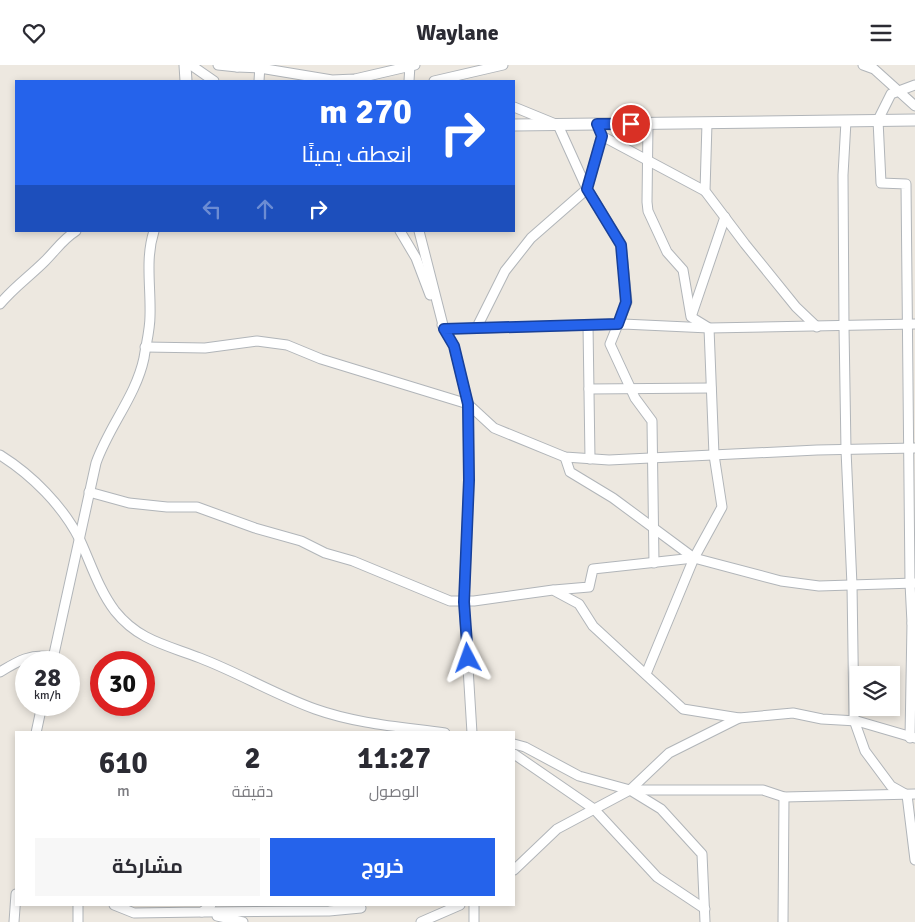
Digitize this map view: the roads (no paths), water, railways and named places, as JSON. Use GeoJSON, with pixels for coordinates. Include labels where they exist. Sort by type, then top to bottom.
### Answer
{"type":"FeatureCollection","features":[{"type":"Feature","properties":{"kind":"street"},"geometry":{"type":"LineString","coordinates":[[185,65],[186,80]]}},
{"type":"Feature","properties":{"kind":"street"},"geometry":{"type":"LineString","coordinates":[[191,65],[213,80]]}},
{"type":"Feature","properties":{"kind":"street"},"geometry":{"type":"LineString","coordinates":[[218,65],[260,67],[325,80]]}},
{"type":"Feature","properties":{"kind":"street"},"geometry":{"type":"LineString","coordinates":[[342,80],[355,79],[412,65],[409,80]]}},
{"type":"Feature","properties":{"kind":"street"},"geometry":{"type":"LineString","coordinates":[[438,80],[503,65]]}},
{"type":"Feature","properties":{"kind":"street"},"geometry":{"type":"LineString","coordinates":[[863,65],[874,69],[915,106]]}},
{"type":"Feature","properties":{"kind":"street"},"geometry":{"type":"LineString","coordinates":[[259,80],[260,67]]}},
{"type":"Feature","properties":{"kind":"street"},"geometry":{"type":"LineString","coordinates":[[553,590],[579,604],[593,626],[683,709],[739,718],[793,713],[822,719],[854,720],[913,738],[914,623],[911,324],[906,184],[881,183],[878,120],[891,94],[915,85]]}},
{"type":"Feature","properties":{"kind":"street"},"geometry":{"type":"LineString","coordinates":[[515,107],[558,125],[587,189],[621,245],[626,302],[610,344],[635,398],[652,421],[654,563]]}},
{"type":"Feature","properties":{"kind":"street"},"geometry":{"type":"LineString","coordinates":[[515,125],[915,120]]}},
{"type":"Feature","properties":{"kind":"street"},"geometry":{"type":"LineString","coordinates":[[846,121],[843,175],[844,327],[854,720],[865,751],[891,786],[911,794]]}},
{"type":"Feature","properties":{"kind":"street"},"geometry":{"type":"LineString","coordinates":[[705,191],[706,123]]}},
{"type":"Feature","properties":{"kind":"street"},"geometry":{"type":"LineString","coordinates":[[597,124],[602,136],[705,191],[796,307],[817,327]]}},
{"type":"Feature","properties":{"kind":"street"},"geometry":{"type":"LineString","coordinates":[[648,124],[648,211],[667,252],[683,270],[691,317],[708,328]]}},
{"type":"Feature","properties":{"kind":"street"},"geometry":{"type":"LineString","coordinates":[[477,327],[505,271],[531,238],[587,189],[602,136]]}},
{"type":"Feature","properties":{"kind":"street"},"geometry":{"type":"LineString","coordinates":[[691,317],[724,217]]}},
{"type":"Feature","properties":{"kind":"street"},"geometry":{"type":"LineString","coordinates":[[0,304],[11,290],[45,261],[66,237],[74,232]]}},
{"type":"Feature","properties":{"kind":"street"},"geometry":{"type":"LineString","coordinates":[[54,651],[89,492],[100,451],[134,386],[144,357],[150,316],[149,256],[154,232]]}},
{"type":"Feature","properties":{"kind":"street"},"geometry":{"type":"LineString","coordinates":[[401,232],[416,259],[444,329],[454,346],[468,404],[469,480],[464,602],[472,731]]}},
{"type":"Feature","properties":{"kind":"street"},"geometry":{"type":"LineString","coordinates":[[419,232],[444,329]]}},
{"type":"Feature","properties":{"kind":"street"},"geometry":{"type":"LineString","coordinates":[[444,329],[618,324],[708,328],[844,327],[911,324]]}},
{"type":"Feature","properties":{"kind":"street"},"geometry":{"type":"LineString","coordinates":[[588,325],[590,459]]}},
{"type":"Feature","properties":{"kind":"street"},"geometry":{"type":"LineString","coordinates":[[646,675],[694,558],[722,507],[714,455],[708,328]]}},
{"type":"Feature","properties":{"kind":"street"},"geometry":{"type":"LineString","coordinates":[[145,347],[205,348],[258,341],[287,345],[321,359],[468,404],[494,428],[565,457],[609,460],[912,448]]}},
{"type":"Feature","properties":{"kind":"street"},"geometry":{"type":"LineString","coordinates":[[589,389],[711,388]]}},
{"type":"Feature","properties":{"kind":"street"},"geometry":{"type":"LineString","coordinates":[[0,455],[40,487],[61,511],[79,538],[99,585],[110,604],[132,628],[149,639],[200,657],[316,709],[378,725],[429,731]]}},
{"type":"Feature","properties":{"kind":"street"},"geometry":{"type":"LineString","coordinates":[[565,457],[570,472],[613,498],[694,558]]}},
{"type":"Feature","properties":{"kind":"street"},"geometry":{"type":"LineString","coordinates":[[89,492],[129,503],[167,507],[197,507],[255,528],[301,541],[325,553],[353,561],[450,601],[464,602],[589,587],[593,569],[694,558],[781,581],[819,586],[913,583]]}},
{"type":"Feature","properties":{"kind":"street"},"geometry":{"type":"LineString","coordinates":[[0,672],[15,663]]}},
{"type":"Feature","properties":{"kind":"street"},"geometry":{"type":"LineString","coordinates":[[36,731],[40,716]]}},
{"type":"Feature","properties":{"kind":"street"},"geometry":{"type":"LineString","coordinates":[[515,869],[557,829],[630,790],[670,753],[739,718]]}},
{"type":"Feature","properties":{"kind":"street"},"geometry":{"type":"LineString","coordinates":[[515,744],[525,747],[579,776],[630,790],[763,790],[784,797],[911,794]]}},
{"type":"Feature","properties":{"kind":"street"},"geometry":{"type":"LineString","coordinates":[[515,755],[594,809],[657,877],[705,909]]}},
{"type":"Feature","properties":{"kind":"street"},"geometry":{"type":"LineString","coordinates":[[630,790],[661,809],[702,854],[705,922]]}},
{"type":"Feature","properties":{"kind":"street"},"geometry":{"type":"LineString","coordinates":[[911,794],[915,860]]}},
{"type":"Feature","properties":{"kind":"street"},"geometry":{"type":"LineString","coordinates":[[783,922],[784,797]]}},
{"type":"Feature","properties":{"kind":"street"},"geometry":{"type":"LineString","coordinates":[[14,922],[15,906]]}},
{"type":"Feature","properties":{"kind":"street"},"geometry":{"type":"LineString","coordinates":[[78,906],[78,922]]}},
{"type":"Feature","properties":{"kind":"street"},"geometry":{"type":"LineString","coordinates":[[116,906],[134,913],[329,911],[362,908]]}},
{"type":"Feature","properties":{"kind":"street"},"geometry":{"type":"LineString","coordinates":[[202,912],[210,906]]}},
{"type":"Feature","properties":{"kind":"street"},"geometry":{"type":"LineString","coordinates":[[421,922],[458,906]]}},
{"type":"Feature","properties":{"kind":"street"},"geometry":{"type":"LineString","coordinates":[[474,906],[474,922]]}},
{"type":"Feature","properties":{"kind":"street"},"geometry":{"type":"LineString","coordinates":[[202,912],[243,922]]}}]}
